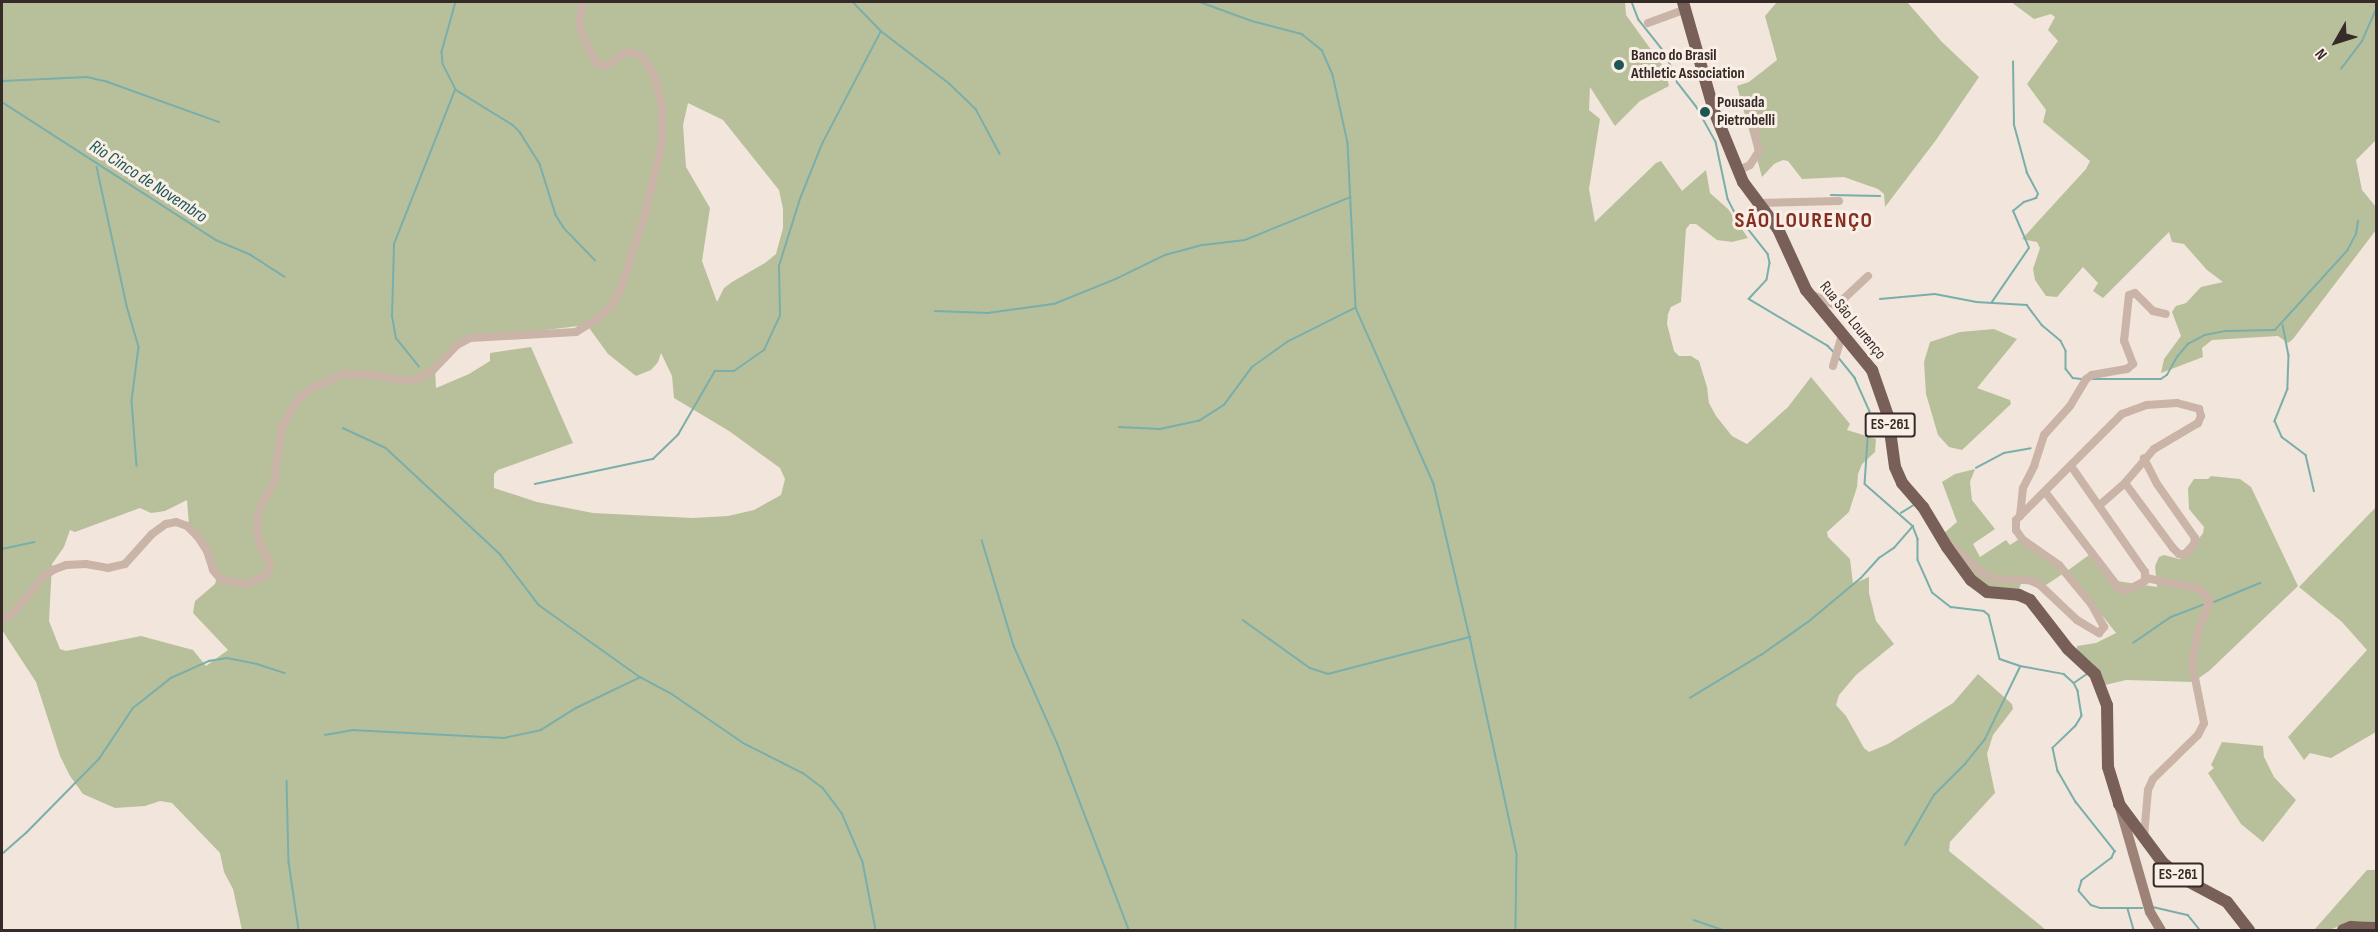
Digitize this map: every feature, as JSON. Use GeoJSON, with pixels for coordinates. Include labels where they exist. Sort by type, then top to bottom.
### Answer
{"type":"FeatureCollection","features":[{"type":"Feature","properties":{"kind":"main road","name":"Rua São Lourenço"},"geometry":{"type":"LineString","coordinates":[[1685,5],[1714,111],[1738,171],[1756,203],[1783,236],[1806,290],[1865,358],[1882,394],[1898,475],[1923,507],[1971,580],[1995,594],[2019,595],[2030,600],[2068,649],[2095,674],[2107,705],[2108,767],[2120,804]]}},
{"type":"Feature","properties":{"kind":"main road","name":"ES-261"},"geometry":{"type":"LineString","coordinates":[[2120,804],[2172,871],[2227,902],[2249,930]]}},
{"type":"Feature","properties":{"kind":"main road"},"geometry":{"type":"LineString","coordinates":[[2343,930],[2351,927],[2376,928]]}},
{"type":"Feature","properties":{"kind":"street"},"geometry":{"type":"LineString","coordinates":[[2,621],[15,611],[42,578],[53,570],[66,565],[86,564],[108,568],[125,564],[152,534],[166,524],[176,522],[187,526],[198,537],[207,551],[213,570],[221,580],[246,584],[261,578],[270,569],[257,530],[259,509],[274,482],[282,427],[297,400],[312,388],[344,374],[373,375],[406,381],[420,378],[433,370],[456,345],[470,338],[576,332],[597,319],[613,304],[620,291],[645,213],[659,156],[662,106],[654,74],[642,56],[631,52],[624,53],[607,66],[597,64],[583,37],[579,22],[583,2]]}},
{"type":"Feature","properties":{"kind":"street"},"geometry":{"type":"LineString","coordinates":[[1648,23],[1685,5]]}},
{"type":"Feature","properties":{"kind":"street"},"geometry":{"type":"LineString","coordinates":[[1738,171],[1750,165],[1759,151],[1749,102]]}},
{"type":"Feature","properties":{"kind":"street"},"geometry":{"type":"LineString","coordinates":[[1756,203],[1839,201]]}},
{"type":"Feature","properties":{"kind":"street"},"geometry":{"type":"LineString","coordinates":[[1806,290],[1836,306],[1868,276]]}},
{"type":"Feature","properties":{"kind":"street"},"geometry":{"type":"LineString","coordinates":[[1941,537],[1982,573],[1994,579],[2029,580],[2040,585],[2077,620],[2093,632],[2102,632],[2104,627],[2101,620],[2063,569],[2018,534],[2015,526],[2019,516],[2023,488],[2034,466],[2044,435],[2070,406],[2086,378],[2127,369],[2133,364],[2124,341],[2129,295],[2135,293],[2149,308],[2166,314]]}},
{"type":"Feature","properties":{"kind":"street"},"geometry":{"type":"LineString","coordinates":[[1834,363],[1842,334]]}},
{"type":"Feature","properties":{"kind":"street"},"geometry":{"type":"LineString","coordinates":[[2019,516],[2046,493],[2116,418],[2147,405],[2177,403],[2196,407],[2201,412],[2196,425],[2145,458],[2125,483],[2100,505]]}},
{"type":"Feature","properties":{"kind":"street"},"geometry":{"type":"LineString","coordinates":[[2125,483],[2173,548],[2180,554],[2185,554],[2194,544],[2195,538],[2157,484],[2145,458]]}},
{"type":"Feature","properties":{"kind":"street"},"geometry":{"type":"LineString","coordinates":[[2071,466],[2145,572],[2146,578]]}},
{"type":"Feature","properties":{"kind":"street"},"geometry":{"type":"LineString","coordinates":[[2046,493],[2119,588],[2126,591],[2146,578],[2200,589],[2208,598],[2209,603],[2198,631],[2192,663],[2204,723],[2198,735],[2153,779],[2148,790],[2144,837]]}},
{"type":"Feature","properties":{"kind":"street"},"geometry":{"type":"LineString","coordinates":[[2120,804],[2150,912],[2161,930]]}},
{"type":"Feature","properties":{"kind":"green space"},"geometry":{"type":"Polygon","coordinates":[[[2,2],[1625,2],[1626,15],[1665,69],[1669,86],[1640,101],[1615,126],[1590,87],[1589,110],[1600,119],[1589,189],[1595,222],[1656,163],[1661,161],[1682,191],[1706,170],[1710,193],[1728,209],[1748,238],[1732,242],[1717,240],[1696,224],[1690,224],[1686,229],[1681,302],[1671,307],[1667,324],[1674,351],[1679,356],[1691,356],[1699,361],[1709,403],[1716,416],[1732,436],[1747,444],[1788,407],[1811,377],[1850,424],[1847,430],[1876,439],[1875,452],[1862,464],[1858,474],[1857,487],[1849,512],[1827,532],[1828,537],[1850,559],[1853,584],[1869,577],[1869,593],[1876,621],[1894,644],[1856,675],[1839,695],[1836,705],[1846,716],[1864,748],[1869,752],[1888,744],[1953,703],[1978,674],[2012,704],[2013,709],[1993,735],[1987,754],[1995,793],[1950,842],[1949,851],[2046,930],[242,930],[233,889],[224,872],[220,853],[172,803],[160,801],[145,806],[115,808],[83,794],[70,776],[60,756],[36,682],[2,630],[2,2]],[[688,103],[683,125],[686,167],[710,208],[702,261],[717,302],[724,288],[776,254],[783,228],[783,209],[779,190],[723,120],[688,103]],[[587,325],[470,339],[461,343],[435,368],[436,388],[469,374],[490,361],[490,353],[531,347],[573,443],[498,470],[494,474],[494,488],[537,502],[593,513],[693,518],[728,516],[754,510],[781,495],[785,479],[780,468],[729,431],[674,398],[672,376],[661,353],[658,362],[651,370],[636,376],[608,354],[587,325]],[[187,500],[165,511],[151,513],[140,508],[75,532],[70,530],[64,547],[52,564],[49,621],[60,649],[66,651],[141,636],[193,650],[206,666],[228,650],[193,613],[195,601],[215,584],[217,576],[189,526],[187,500]]]}},
{"type":"Feature","properties":{"kind":"green space"},"geometry":{"type":"Polygon","coordinates":[[[1777,2],[1907,2],[1942,42],[1979,77],[1936,140],[1885,207],[1884,194],[1878,189],[1844,177],[1802,179],[1788,161],[1783,160],[1774,164],[1762,177],[1737,86],[1749,82],[1777,60],[1765,16],[1777,2]]]}},
{"type":"Feature","properties":{"kind":"green space"},"geometry":{"type":"Polygon","coordinates":[[[2011,2],[2376,2],[2376,140],[2356,160],[2362,190],[2376,207],[2376,230],[2293,339],[2288,343],[2278,336],[2212,340],[2202,348],[2203,357],[2161,373],[2164,359],[2181,336],[2172,312],[2176,306],[2186,303],[2201,287],[2223,282],[2207,270],[2184,244],[2172,242],[2169,232],[2103,298],[2093,291],[2098,283],[2083,267],[2057,297],[2046,296],[2035,280],[2033,269],[2040,248],[2037,242],[2022,239],[2086,169],[2090,161],[2043,122],[2046,110],[2027,84],[2058,41],[2048,30],[2055,17],[2051,14],[2034,19],[2011,2]]]}},
{"type":"Feature","properties":{"kind":"green space"},"geometry":{"type":"Polygon","coordinates":[[[1994,329],[2017,339],[1977,388],[2010,400],[2011,404],[1962,450],[1949,447],[1938,435],[1926,394],[1924,362],[1930,342],[1960,332],[1994,329]]]}},
{"type":"Feature","properties":{"kind":"green space"},"geometry":{"type":"Polygon","coordinates":[[[1975,469],[1970,482],[1972,500],[1995,529],[1973,544],[1980,557],[2006,540],[2010,545],[2022,537],[2054,557],[2067,571],[2046,585],[2024,576],[2019,589],[1988,587],[1974,579],[1943,534],[1957,522],[1942,482],[1955,474],[1975,469]]]}},
{"type":"Feature","properties":{"kind":"green space"},"geometry":{"type":"Polygon","coordinates":[[[2211,476],[2240,479],[2251,487],[2298,586],[2209,671],[2193,682],[2126,680],[2105,685],[2077,651],[2077,646],[2096,643],[2116,633],[2067,571],[2089,555],[2117,581],[2157,587],[2155,566],[2159,557],[2164,555],[2179,559],[2186,556],[2203,533],[2204,527],[2189,509],[2188,488],[2194,479],[2208,479],[2211,476]]]}},
{"type":"Feature","properties":{"kind":"green space"},"geometry":{"type":"Polygon","coordinates":[[[2376,507],[2376,732],[2331,758],[2310,753],[2304,760],[2288,737],[2367,650],[2342,622],[2299,587],[2376,507]]]}},
{"type":"Feature","properties":{"kind":"green space"},"geometry":{"type":"Polygon","coordinates":[[[2222,742],[2263,746],[2264,757],[2274,777],[2296,800],[2263,842],[2241,824],[2208,773],[2214,768],[2211,765],[2222,742]]]}},
{"type":"Feature","properties":{"kind":"green space"},"geometry":{"type":"Polygon","coordinates":[[[2367,870],[2376,870],[2376,922],[2353,921],[2329,930],[2314,930],[2367,870]]]}},
{"type":"Feature","properties":{"kind":"waterway"},"geometry":{"type":"LineString","coordinates":[[456,2],[442,52],[443,64],[456,90],[513,125],[520,132],[540,164],[556,215],[564,228],[595,260]]}},
{"type":"Feature","properties":{"kind":"waterway"},"geometry":{"type":"LineString","coordinates":[[853,2],[881,31],[950,84],[976,109],[1000,154]]}},
{"type":"Feature","properties":{"kind":"waterway"},"geometry":{"type":"LineString","coordinates":[[1200,2],[1252,21],[1302,34],[1322,50],[1333,75],[1348,143],[1356,308],[1434,484],[1517,854],[1516,930]]}},
{"type":"Feature","properties":{"kind":"waterway"},"geometry":{"type":"LineString","coordinates":[[1632,2],[1639,20],[1666,54],[1678,83],[1696,106],[1716,142],[1728,199],[1734,211],[1768,254],[1770,263],[1767,280],[1749,299],[1828,346],[1834,352]]}},
{"type":"Feature","properties":{"kind":"waterway"},"geometry":{"type":"LineString","coordinates":[[2341,69],[2362,41],[2376,9]]}},
{"type":"Feature","properties":{"kind":"waterway"},"geometry":{"type":"LineString","coordinates":[[535,484],[653,459],[678,435],[715,371],[734,371],[764,350],[780,315],[779,266],[800,199],[822,144],[881,31]]}},
{"type":"Feature","properties":{"kind":"waterway"},"geometry":{"type":"LineString","coordinates":[[1992,302],[2029,248],[2013,211],[2024,202],[2036,198],[2038,194],[2027,173],[2014,125],[2013,62]]}},
{"type":"Feature","properties":{"kind":"waterway"},"geometry":{"type":"LineString","coordinates":[[2,81],[87,77],[108,82],[219,122]]}},
{"type":"Feature","properties":{"kind":"waterway"},"geometry":{"type":"LineString","coordinates":[[419,367],[396,339],[392,317],[394,244],[455,90]]}},
{"type":"Feature","properties":{"kind":"waterway","name":"Rio Cinco de Novembro"},"geometry":{"type":"LineString","coordinates":[[2,102],[216,240],[251,255],[285,277]]}},
{"type":"Feature","properties":{"kind":"waterway"},"geometry":{"type":"LineString","coordinates":[[97,167],[127,306],[139,347],[132,401],[137,466]]}},
{"type":"Feature","properties":{"kind":"waterway"},"geometry":{"type":"LineString","coordinates":[[1831,195],[1880,196]]}},
{"type":"Feature","properties":{"kind":"waterway"},"geometry":{"type":"LineString","coordinates":[[935,311],[988,313],[1054,304],[1116,279],[1165,255],[1203,245],[1245,240],[1351,197]]}},
{"type":"Feature","properties":{"kind":"waterway"},"geometry":{"type":"LineString","coordinates":[[2092,379],[2161,379],[2167,375],[2177,357],[2188,344],[2205,335],[2226,331],[2275,330],[2347,251],[2356,234],[2358,221]]}},
{"type":"Feature","properties":{"kind":"waterway"},"geometry":{"type":"LineString","coordinates":[[1880,299],[1935,294],[1976,302],[2027,305],[2042,325],[2061,341],[2066,351],[2066,369],[2073,378],[2081,379]]}},
{"type":"Feature","properties":{"kind":"waterway"},"geometry":{"type":"LineString","coordinates":[[1119,427],[1160,429],[1199,421],[1224,405],[1252,367],[1287,342],[1355,308]]}},
{"type":"Feature","properties":{"kind":"waterway"},"geometry":{"type":"LineString","coordinates":[[2283,325],[2289,355],[2288,389],[2275,421],[2282,437],[2306,455],[2314,491]]}},
{"type":"Feature","properties":{"kind":"waterway"},"geometry":{"type":"LineString","coordinates":[[1839,358],[1855,378],[1870,411],[1865,484],[1913,526],[1918,539],[1918,560],[1933,593],[1951,607],[1984,611],[1989,615],[2000,659],[2020,666],[2064,674],[2074,683],[2078,691],[2082,716],[2076,726],[2053,748],[2058,771],[2076,802],[2115,851],[2112,858],[2082,881],[2079,891],[2091,905],[2100,908],[2142,908]]}},
{"type":"Feature","properties":{"kind":"waterway"},"geometry":{"type":"LineString","coordinates":[[343,428],[386,448],[500,554],[539,605],[640,677],[672,694],[745,744],[803,773],[823,788],[842,813],[863,862],[876,930]]}},
{"type":"Feature","properties":{"kind":"waterway"},"geometry":{"type":"LineString","coordinates":[[1976,468],[2004,453],[2031,448]]}},
{"type":"Feature","properties":{"kind":"waterway"},"geometry":{"type":"LineString","coordinates":[[1901,513],[1914,505]]}},
{"type":"Feature","properties":{"kind":"waterway"},"geometry":{"type":"LineString","coordinates":[[1690,698],[1761,655],[1808,622],[1861,578],[1879,558],[1894,548],[1913,526]]}},
{"type":"Feature","properties":{"kind":"waterway"},"geometry":{"type":"LineString","coordinates":[[982,540],[1014,646],[1057,742],[1129,930]]}},
{"type":"Feature","properties":{"kind":"waterway"},"geometry":{"type":"LineString","coordinates":[[2,549],[34,542]]}},
{"type":"Feature","properties":{"kind":"waterway"},"geometry":{"type":"LineString","coordinates":[[2214,602],[2260,583]]}},
{"type":"Feature","properties":{"kind":"waterway"},"geometry":{"type":"LineString","coordinates":[[2133,643],[2171,617],[2203,605]]}},
{"type":"Feature","properties":{"kind":"waterway"},"geometry":{"type":"LineString","coordinates":[[1243,620],[1310,668],[1328,674],[1470,637]]}},
{"type":"Feature","properties":{"kind":"waterway"},"geometry":{"type":"LineString","coordinates":[[2,854],[99,759],[133,708],[171,678],[209,661],[227,658],[285,673]]}},
{"type":"Feature","properties":{"kind":"waterway"},"geometry":{"type":"LineString","coordinates":[[1905,845],[1934,795],[1965,764],[1985,739],[2020,667]]}},
{"type":"Feature","properties":{"kind":"waterway"},"geometry":{"type":"LineString","coordinates":[[2074,683],[2087,674]]}},
{"type":"Feature","properties":{"kind":"waterway"},"geometry":{"type":"LineString","coordinates":[[325,735],[352,730],[504,738],[541,730],[576,708],[639,678]]}},
{"type":"Feature","properties":{"kind":"waterway"},"geometry":{"type":"LineString","coordinates":[[287,781],[289,862],[299,930]]}},
{"type":"Feature","properties":{"kind":"waterway"},"geometry":{"type":"LineString","coordinates":[[2153,907],[2188,915],[2200,930]]}},
{"type":"Feature","properties":{"kind":"waterway"},"geometry":{"type":"LineString","coordinates":[[2128,909],[2134,930]]}},
{"type":"Feature","properties":{"kind":"waterway"},"geometry":{"type":"LineString","coordinates":[[1694,920],[1723,930]]}},
{"type":"Feature","properties":{"kind":"place","name":"Banco do Brasil Athletic Association"},"geometry":{"type":"Point","coordinates":[1619,65]}},
{"type":"Feature","properties":{"kind":"place","name":"Pousada Pietrobelli"},"geometry":{"type":"Point","coordinates":[1705,112]}},
{"type":"Feature","properties":{"kind":"district","name":"SÃO LOURENÇO"},"geometry":{"type":"Point","coordinates":[1804,221]}}]}
